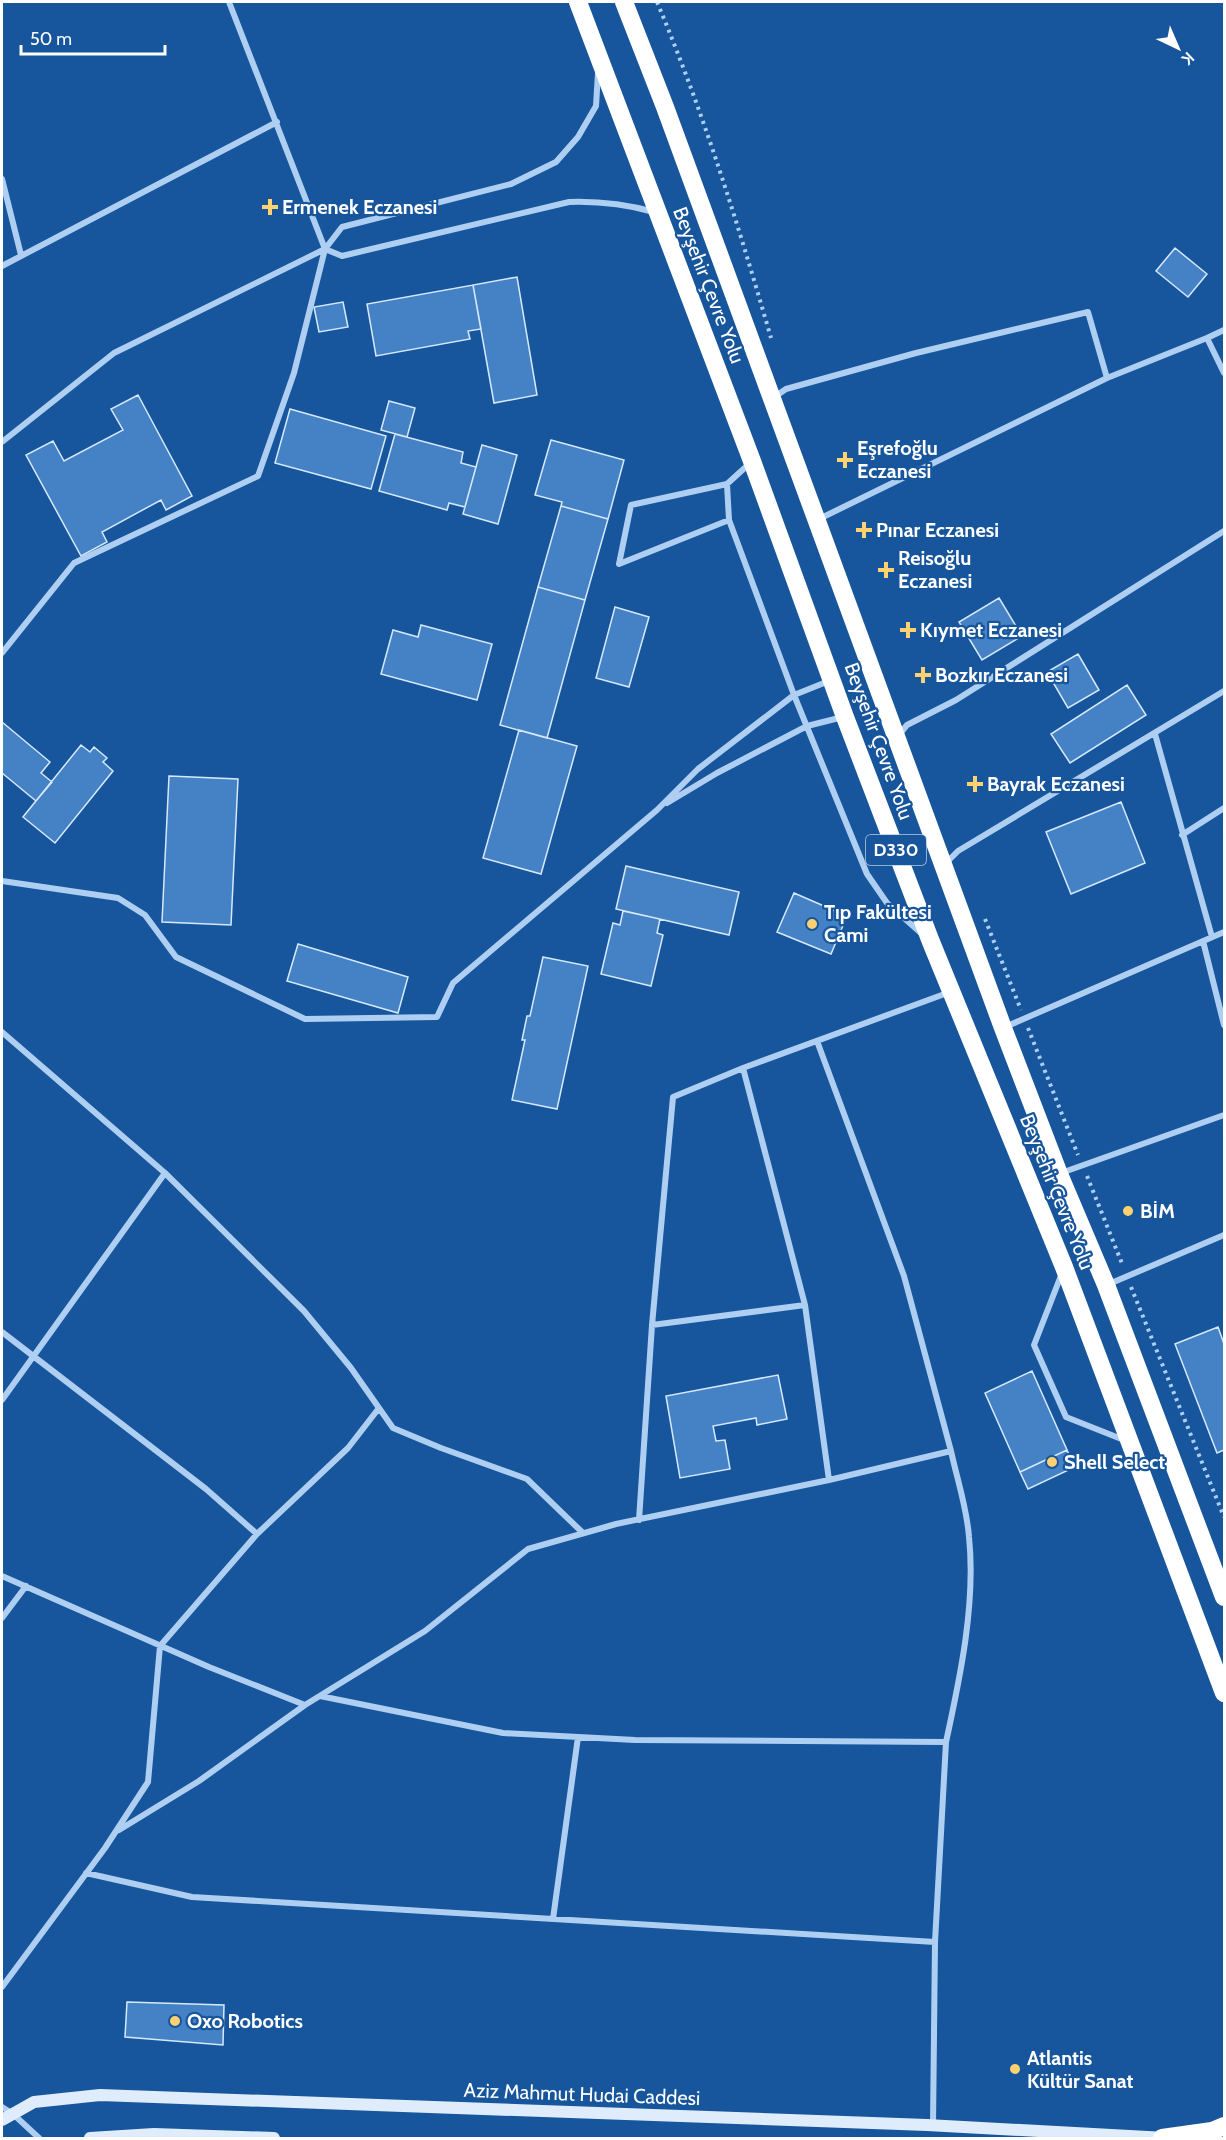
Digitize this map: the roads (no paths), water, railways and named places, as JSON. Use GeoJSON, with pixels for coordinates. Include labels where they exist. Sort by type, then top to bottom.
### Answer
{"type":"FeatureCollection","features":[{"type":"Feature","properties":{"kind":"highway","name":"Beyşehir Çevre Yolu"},"geometry":{"type":"LineString","coordinates":[[578,2],[752,461],[845,717],[931,942],[1064,1267],[1224,1693]]}},
{"type":"Feature","properties":{"kind":"highway","name":"Beyşehir Çevre Yolu"},"geometry":{"type":"LineString","coordinates":[[624,2],[665,106],[1003,1028],[1059,1174],[1106,1285],[1224,1597]]}},
{"type":"Feature","properties":{"kind":"highway"},"geometry":{"type":"LineString","coordinates":[[1164,2138],[1212,2131],[1224,2126]]}},
{"type":"Feature","properties":{"kind":"street"},"geometry":{"type":"LineString","coordinates":[[229,2],[325,249],[342,256],[569,202],[593,201],[626,205],[657,213]]}},
{"type":"Feature","properties":{"kind":"street"},"geometry":{"type":"LineString","coordinates":[[2,653],[74,563],[258,476],[294,373],[325,249],[342,227],[511,184],[556,162],[578,137],[596,106],[599,57]]}},
{"type":"Feature","properties":{"kind":"street"},"geometry":{"type":"LineString","coordinates":[[2,266],[277,122]]}},
{"type":"Feature","properties":{"kind":"street"},"geometry":{"type":"LineString","coordinates":[[2,179],[21,255]]}},
{"type":"Feature","properties":{"kind":"street"},"geometry":{"type":"LineString","coordinates":[[2,442],[114,353],[325,249]]}},
{"type":"Feature","properties":{"kind":"street"},"geometry":{"type":"LineString","coordinates":[[772,399],[786,389],[916,353],[1088,312],[1107,378]]}},
{"type":"Feature","properties":{"kind":"street"},"geometry":{"type":"LineString","coordinates":[[816,520],[1107,378],[1224,330]]}},
{"type":"Feature","properties":{"kind":"street"},"geometry":{"type":"LineString","coordinates":[[1207,338],[1224,373]]}},
{"type":"Feature","properties":{"kind":"street"},"geometry":{"type":"LineString","coordinates":[[729,520],[620,564],[631,505],[727,484],[752,461]]}},
{"type":"Feature","properties":{"kind":"street"},"geometry":{"type":"LineString","coordinates":[[727,484],[729,520],[794,695],[867,874],[887,903],[931,942]]}},
{"type":"Feature","properties":{"kind":"street"},"geometry":{"type":"LineString","coordinates":[[896,738],[907,725],[956,700],[1224,531]]}},
{"type":"Feature","properties":{"kind":"street"},"geometry":{"type":"LineString","coordinates":[[2,880],[117,898],[145,915],[176,957],[236,988],[305,1019],[437,1017],[453,983],[657,810],[699,769],[794,695],[833,680]]}},
{"type":"Feature","properties":{"kind":"street"},"geometry":{"type":"LineString","coordinates":[[943,866],[958,851],[1224,691]]}},
{"type":"Feature","properties":{"kind":"street"},"geometry":{"type":"LineString","coordinates":[[657,810],[717,772],[807,726],[845,717]]}},
{"type":"Feature","properties":{"kind":"street"},"geometry":{"type":"LineString","coordinates":[[1155,734],[1212,937]]}},
{"type":"Feature","properties":{"kind":"street"},"geometry":{"type":"LineString","coordinates":[[1182,835],[1224,808]]}},
{"type":"Feature","properties":{"kind":"street"},"geometry":{"type":"LineString","coordinates":[[1003,1028],[1023,1017],[1224,932]]}},
{"type":"Feature","properties":{"kind":"street"},"geometry":{"type":"LineString","coordinates":[[1203,941],[1224,1025]]}},
{"type":"Feature","properties":{"kind":"street"},"geometry":{"type":"LineString","coordinates":[[639,1520],[652,1325],[673,1097],[743,1068],[951,991]]}},
{"type":"Feature","properties":{"kind":"street"},"geometry":{"type":"LineString","coordinates":[[2,1032],[165,1173],[304,1311],[351,1368],[393,1428],[527,1479],[583,1533]]}},
{"type":"Feature","properties":{"kind":"street"},"geometry":{"type":"LineString","coordinates":[[817,1041],[904,1276],[951,1451],[969,1536],[969,1601],[958,1685],[946,1742],[935,1942],[933,2126]]}},
{"type":"Feature","properties":{"kind":"street"},"geometry":{"type":"LineString","coordinates":[[743,1068],[805,1305],[829,1480]]}},
{"type":"Feature","properties":{"kind":"street"},"geometry":{"type":"LineString","coordinates":[[1059,1174],[1224,1114]]}},
{"type":"Feature","properties":{"kind":"street"},"geometry":{"type":"LineString","coordinates":[[2,1400],[165,1173]]}},
{"type":"Feature","properties":{"kind":"street"},"geometry":{"type":"LineString","coordinates":[[1106,1285],[1224,1235]]}},
{"type":"Feature","properties":{"kind":"street"},"geometry":{"type":"LineString","coordinates":[[1064,1267],[1034,1345],[1066,1417],[1130,1442]]}},
{"type":"Feature","properties":{"kind":"street"},"geometry":{"type":"LineString","coordinates":[[652,1325],[805,1305]]}},
{"type":"Feature","properties":{"kind":"street"},"geometry":{"type":"LineString","coordinates":[[2,1332],[206,1489],[257,1534]]}},
{"type":"Feature","properties":{"kind":"street"},"geometry":{"type":"LineString","coordinates":[[2,1987],[116,1832],[148,1782],[160,1646],[257,1534],[348,1448],[379,1408]]}},
{"type":"Feature","properties":{"kind":"street"},"geometry":{"type":"LineString","coordinates":[[116,1832],[199,1781],[305,1705],[425,1631],[528,1549],[639,1520],[829,1480],[951,1451]]}},
{"type":"Feature","properties":{"kind":"street"},"geometry":{"type":"LineString","coordinates":[[2,1576],[160,1646],[305,1705]]}},
{"type":"Feature","properties":{"kind":"street"},"geometry":{"type":"LineString","coordinates":[[2,1618],[26,1587]]}},
{"type":"Feature","properties":{"kind":"street"},"geometry":{"type":"LineString","coordinates":[[320,1696],[503,1733],[634,1740],[946,1742]]}},
{"type":"Feature","properties":{"kind":"street"},"geometry":{"type":"LineString","coordinates":[[553,1919],[578,1737]]}},
{"type":"Feature","properties":{"kind":"street"},"geometry":{"type":"LineString","coordinates":[[86,1873],[192,1898],[935,1942]]}},
{"type":"Feature","properties":{"kind":"street","name":"Aziz Mahmut Hudai Caddesi"},"geometry":{"type":"LineString","coordinates":[[5,2114],[34,2102],[100,2095],[933,2126],[1164,2138]]}},
{"type":"Feature","properties":{"kind":"street"},"geometry":{"type":"LineString","coordinates":[[5,2114],[39,2139]]}},
{"type":"Feature","properties":{"kind":"street"},"geometry":{"type":"LineString","coordinates":[[90,2139],[154,2134],[274,2139]]}},
{"type":"Feature","properties":{"kind":"place","name":"Ermenek Eczanesi"},"geometry":{"type":"Point","coordinates":[270,207]}},
{"type":"Feature","properties":{"kind":"place","name":"Eşrefoğlu Eczanesi"},"geometry":{"type":"Point","coordinates":[845,460]}},
{"type":"Feature","properties":{"kind":"place","name":"Pınar Eczanesi"},"geometry":{"type":"Point","coordinates":[864,530]}},
{"type":"Feature","properties":{"kind":"place","name":"Reisoğlu Eczanesi"},"geometry":{"type":"Point","coordinates":[886,570]}},
{"type":"Feature","properties":{"kind":"place","name":"Kıymet Eczanesi"},"geometry":{"type":"Point","coordinates":[908,630]}},
{"type":"Feature","properties":{"kind":"place","name":"Bozkır Eczanesi"},"geometry":{"type":"Point","coordinates":[923,675]}},
{"type":"Feature","properties":{"kind":"place","name":"Bayrak Eczanesi"},"geometry":{"type":"Point","coordinates":[975,784]}},
{"type":"Feature","properties":{"kind":"place","name":"Tıp Fakültesi Cami"},"geometry":{"type":"Point","coordinates":[812,924]}},
{"type":"Feature","properties":{"kind":"place","name":"BİM"},"geometry":{"type":"Point","coordinates":[1128,1211]}},
{"type":"Feature","properties":{"kind":"place","name":"Shell Select"},"geometry":{"type":"Point","coordinates":[1052,1462]}},
{"type":"Feature","properties":{"kind":"place","name":"Oxo Robotics"},"geometry":{"type":"Point","coordinates":[175,2021]}},
{"type":"Feature","properties":{"kind":"place","name":"Atlantis Kültür Sanat"},"geometry":{"type":"Point","coordinates":[1015,2069]}}]}
